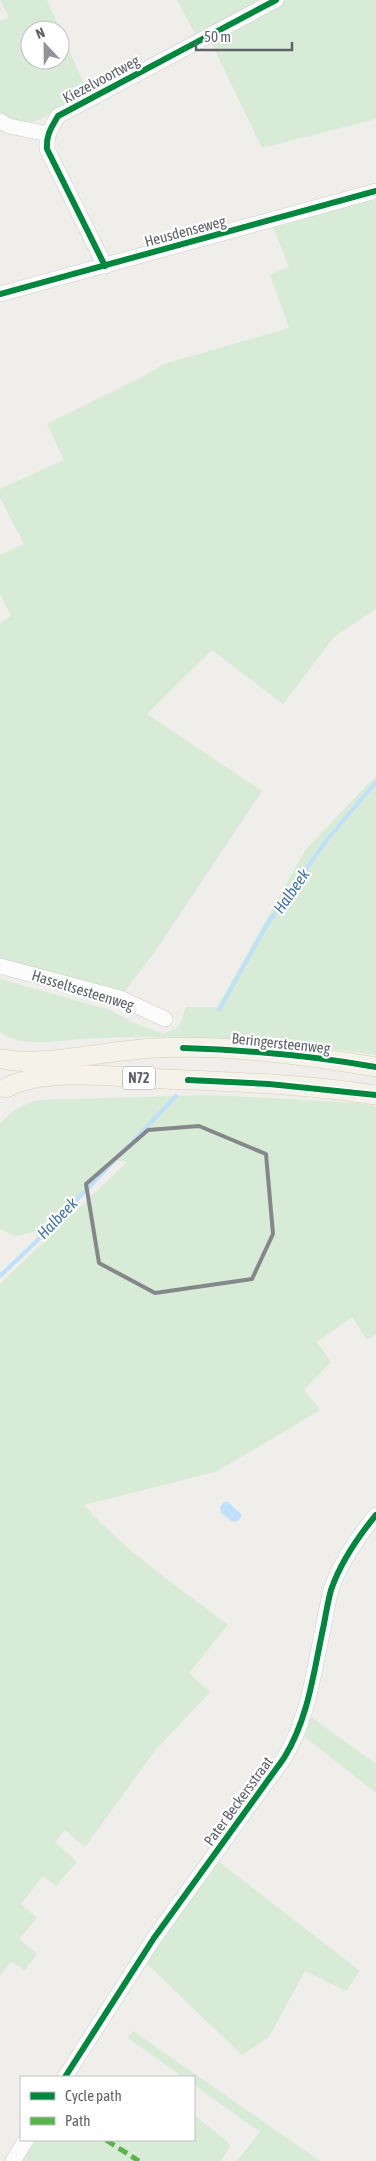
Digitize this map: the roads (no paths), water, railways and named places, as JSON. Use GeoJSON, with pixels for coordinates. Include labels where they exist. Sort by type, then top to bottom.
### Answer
{"type":"FeatureCollection","features":[{"type":"Feature","properties":{"kind":"main road","name":"Beringersteenweg"},"geometry":{"type":"LineString","coordinates":[[91,1066],[154,1048],[183,1048],[254,1051],[316,1057],[376,1067]]}},
{"type":"Feature","properties":{"kind":"main road","name":"N72"},"geometry":{"type":"LineString","coordinates":[[2,1056],[18,1062],[91,1066],[346,1090],[376,1095]]}},
{"type":"Feature","properties":{"kind":"main road","name":"N72"},"geometry":{"type":"LineString","coordinates":[[2,1056],[7,1073],[3,1095]]}},
{"type":"Feature","properties":{"kind":"main road","name":"N72"},"geometry":{"type":"LineString","coordinates":[[3,1095],[17,1082],[91,1066]]}},
{"type":"Feature","properties":{"kind":"street","name":"Kiezelvoortweg"},"geometry":{"type":"LineString","coordinates":[[48,134],[58,116],[276,0]]}},
{"type":"Feature","properties":{"kind":"street"},"geometry":{"type":"LineString","coordinates":[[0,121],[9,126],[48,134],[48,149],[105,266]]}},
{"type":"Feature","properties":{"kind":"street","name":"Heusdenseweg"},"geometry":{"type":"LineString","coordinates":[[0,294],[376,191]]}},
{"type":"Feature","properties":{"kind":"street","name":"Hasseltsesteenweg"},"geometry":{"type":"LineString","coordinates":[[0,966],[120,998],[165,1019]]}},
{"type":"Feature","properties":{"kind":"street","name":"Pater Beckersstraat"},"geometry":{"type":"LineString","coordinates":[[66,2076],[154,1938],[295,1740],[306,1710],[331,1591],[343,1561],[357,1538],[376,1515]]}},
{"type":"Feature","properties":{"kind":"street"},"geometry":{"type":"LineString","coordinates":[[13,2161],[25,2141]]}},
{"type":"Feature","properties":{"kind":"water"},"geometry":{"type":"Polygon","coordinates":[[[224,1502],[228,1502],[242,1515],[238,1521],[233,1522],[221,1513],[220,1507],[224,1502]]]}},
{"type":"Feature","properties":{"kind":"waterway","name":"Halbeek"},"geometry":{"type":"LineString","coordinates":[[219,1010],[268,923],[326,841],[376,782]]}},
{"type":"Feature","properties":{"kind":"waterway","name":"Halbeek"},"geometry":{"type":"LineString","coordinates":[[0,1276],[41,1237],[176,1096]]}}]}
